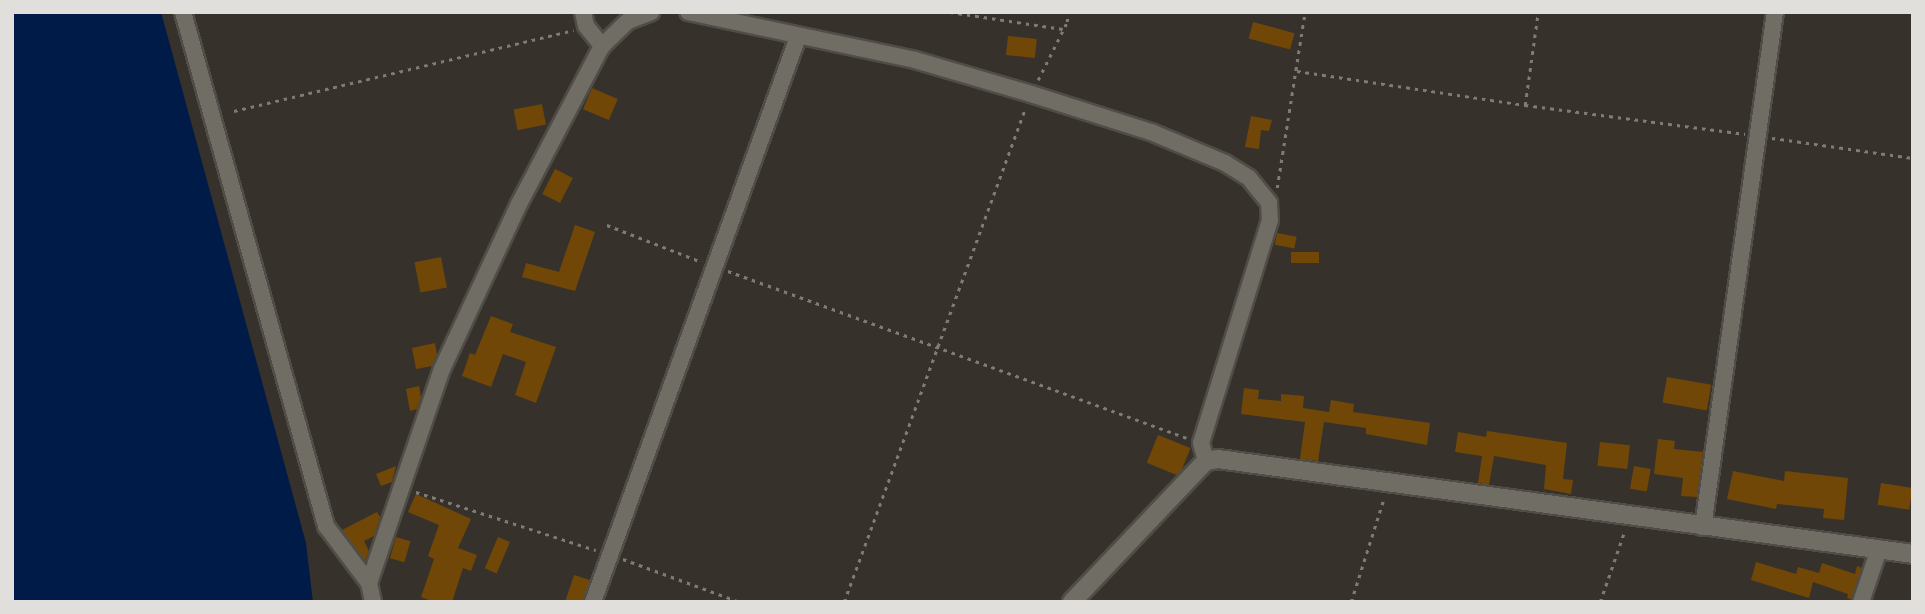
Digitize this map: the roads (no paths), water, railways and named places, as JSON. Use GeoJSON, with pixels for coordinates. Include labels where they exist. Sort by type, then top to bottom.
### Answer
{"type":"FeatureCollection","features":[{"type":"Feature","properties":{"kind":"street"},"geometry":{"type":"LineString","coordinates":[[183,12],[326,526],[369,583],[373,602]]}},
{"type":"Feature","properties":{"kind":"street"},"geometry":{"type":"LineString","coordinates":[[369,583],[442,369],[519,204],[602,46],[629,17],[651,12]]}},
{"type":"Feature","properties":{"kind":"street"},"geometry":{"type":"LineString","coordinates":[[688,12],[915,60],[1031,93],[1152,132],[1225,163],[1249,178],[1269,203],[1270,220],[1201,443],[1206,461]]}},
{"type":"Feature","properties":{"kind":"street"},"geometry":{"type":"LineString","coordinates":[[1703,527],[1775,12]]}},
{"type":"Feature","properties":{"kind":"street"},"geometry":{"type":"LineString","coordinates":[[584,19],[602,46]]}},
{"type":"Feature","properties":{"kind":"street"},"geometry":{"type":"LineString","coordinates":[[593,602],[798,37]]}},
{"type":"Feature","properties":{"kind":"street"},"geometry":{"type":"LineString","coordinates":[[1072,602],[1206,461],[1218,459],[1913,554]]}},
{"type":"Feature","properties":{"kind":"street"},"geometry":{"type":"LineString","coordinates":[[1861,602],[1879,550]]}},
{"type":"Feature","properties":{"kind":"water"},"geometry":{"type":"Polygon","coordinates":[[[12,12],[161,12],[306,543],[313,602],[12,602],[12,12]]]}}]}
